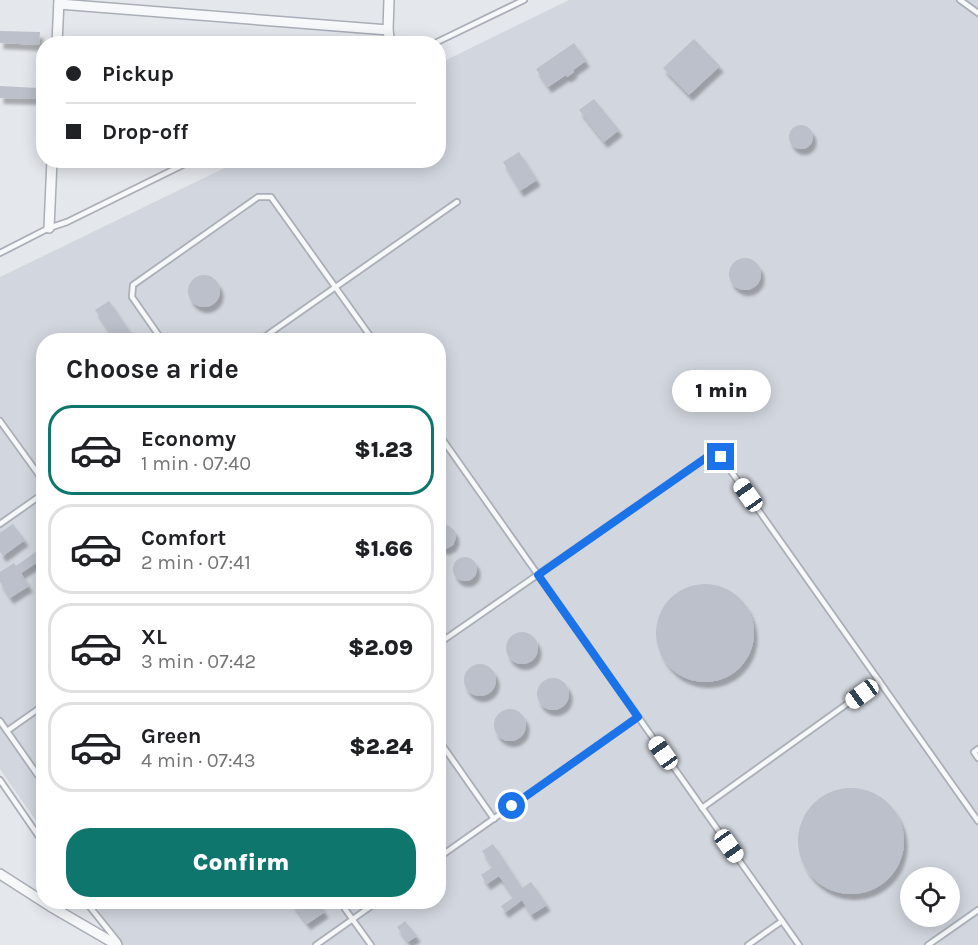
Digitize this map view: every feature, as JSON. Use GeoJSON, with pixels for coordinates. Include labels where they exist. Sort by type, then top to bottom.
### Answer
{"type":"FeatureCollection","features":[{"type":"Feature","properties":{"kind":"street"},"geometry":{"type":"LineString","coordinates":[[389,0],[389,36]]}},
{"type":"Feature","properties":{"kind":"street"},"geometry":{"type":"LineString","coordinates":[[57,36],[59,2],[388,30]]}},
{"type":"Feature","properties":{"kind":"street"},"geometry":{"type":"LineString","coordinates":[[49,228],[52,168]]}},
{"type":"Feature","properties":{"kind":"street"},"geometry":{"type":"LineString","coordinates":[[0,874],[36,897]]}},
{"type":"Feature","properties":{"kind":"street"},"geometry":{"type":"LineString","coordinates":[[55,909],[118,945]]}},
{"type":"Feature","properties":{"kind":"lane"},"geometry":{"type":"LineString","coordinates":[[446,38],[524,0]]}},
{"type":"Feature","properties":{"kind":"lane"},"geometry":{"type":"LineString","coordinates":[[960,0],[978,13]]}},
{"type":"Feature","properties":{"kind":"lane"},"geometry":{"type":"LineString","coordinates":[[0,253],[177,168]]}},
{"type":"Feature","properties":{"kind":"lane"},"geometry":{"type":"LineString","coordinates":[[157,333],[132,297],[132,285],[258,197],[272,197],[367,333]]}},
{"type":"Feature","properties":{"kind":"lane"},"geometry":{"type":"LineString","coordinates":[[270,333],[457,202]]}},
{"type":"Feature","properties":{"kind":"lane"},"geometry":{"type":"LineString","coordinates":[[0,420],[36,471]]}},
{"type":"Feature","properties":{"kind":"lane"},"geometry":{"type":"LineString","coordinates":[[446,445],[799,945]]}},
{"type":"Feature","properties":{"kind":"lane"},"geometry":{"type":"LineString","coordinates":[[446,638],[710,455],[721,457],[978,821]]}},
{"type":"Feature","properties":{"kind":"lane"},"geometry":{"type":"LineString","coordinates":[[0,524],[36,499]]}},
{"type":"Feature","properties":{"kind":"lane"},"geometry":{"type":"LineString","coordinates":[[702,808],[879,681]]}},
{"type":"Feature","properties":{"kind":"lane"},"geometry":{"type":"LineString","coordinates":[[7,731],[36,711]]}},
{"type":"Feature","properties":{"kind":"lane"},"geometry":{"type":"LineString","coordinates":[[446,852],[638,717]]}},
{"type":"Feature","properties":{"kind":"lane"},"geometry":{"type":"LineString","coordinates":[[0,721],[36,773]]}},
{"type":"Feature","properties":{"kind":"lane"},"geometry":{"type":"LineString","coordinates":[[978,749],[974,752],[978,758]]}},
{"type":"Feature","properties":{"kind":"lane"},"geometry":{"type":"LineString","coordinates":[[446,750],[494,819]]}},
{"type":"Feature","properties":{"kind":"lane"},"geometry":{"type":"LineString","coordinates":[[0,780],[36,832]]}},
{"type":"Feature","properties":{"kind":"lane"},"geometry":{"type":"LineString","coordinates":[[91,909],[118,945]]}},
{"type":"Feature","properties":{"kind":"lane"},"geometry":{"type":"LineString","coordinates":[[345,909],[371,945]]}},
{"type":"Feature","properties":{"kind":"lane"},"geometry":{"type":"LineString","coordinates":[[316,945],[367,909]]}},
{"type":"Feature","properties":{"kind":"lane"},"geometry":{"type":"LineString","coordinates":[[928,945],[978,910]]}},
{"type":"Feature","properties":{"kind":"lane"},"geometry":{"type":"LineString","coordinates":[[748,945],[782,921]]}},
{"type":"Feature","properties":{"kind":"shaded area"},"geometry":{"type":"Polygon","coordinates":[[[569,0],[978,0],[978,945],[123,945],[98,909],[446,909],[446,333],[36,333],[36,821],[0,769],[0,277],[225,168],[446,168],[446,60],[569,0]]]}},
{"type":"Feature","properties":{"kind":"building"},"geometry":{"type":"Polygon","coordinates":[[[0,31],[40,32],[40,36],[36,36],[36,45],[0,43],[0,31]]]}},
{"type":"Feature","properties":{"kind":"building"},"geometry":{"type":"Polygon","coordinates":[[[694,39],[720,66],[689,95],[663,68],[694,39]]]}},
{"type":"Feature","properties":{"kind":"building"},"geometry":{"type":"Polygon","coordinates":[[[574,43],[586,61],[567,77],[566,75],[548,87],[536,69],[574,43]]]}},
{"type":"Feature","properties":{"kind":"building"},"geometry":{"type":"Polygon","coordinates":[[[0,86],[36,88],[36,99],[0,98],[0,86]]]}},
{"type":"Feature","properties":{"kind":"building"},"geometry":{"type":"Polygon","coordinates":[[[594,99],[619,130],[604,142],[579,110],[594,99]]]}},
{"type":"Feature","properties":{"kind":"building"},"geometry":{"type":"Polygon","coordinates":[[[801,125],[810,128],[813,137],[810,146],[801,149],[792,146],[789,137],[792,128],[801,125]]]}},
{"type":"Feature","properties":{"kind":"building"},"geometry":{"type":"Polygon","coordinates":[[[519,152],[537,180],[520,191],[503,162],[519,152]]]}},
{"type":"Feature","properties":{"kind":"building"},"geometry":{"type":"Polygon","coordinates":[[[745,258],[756,263],[761,274],[756,285],[745,290],[734,285],[729,274],[734,263],[745,258]]]}},
{"type":"Feature","properties":{"kind":"building"},"geometry":{"type":"Polygon","coordinates":[[[204,275],[215,280],[220,291],[215,302],[204,307],[193,302],[188,291],[193,280],[204,275]]]}},
{"type":"Feature","properties":{"kind":"building"},"geometry":{"type":"Polygon","coordinates":[[[109,301],[131,333],[110,333],[95,310],[109,301]]]}},
{"type":"Feature","properties":{"kind":"building"},"geometry":{"type":"Polygon","coordinates":[[[13,524],[25,540],[3,556],[0,552],[0,533],[13,524]]]}},
{"type":"Feature","properties":{"kind":"building"},"geometry":{"type":"Polygon","coordinates":[[[446,525],[455,531],[456,538],[453,545],[446,549],[446,525]]]}},
{"type":"Feature","properties":{"kind":"building"},"geometry":{"type":"Polygon","coordinates":[[[36,552],[36,563],[21,573],[29,586],[10,598],[0,582],[0,572],[14,563],[16,566],[36,552]]]}},
{"type":"Feature","properties":{"kind":"building"},"geometry":{"type":"Polygon","coordinates":[[[465,557],[470,558],[476,564],[476,574],[470,580],[465,581],[460,580],[454,574],[453,569],[454,564],[460,558],[465,557]]]}},
{"type":"Feature","properties":{"kind":"building"},"geometry":{"type":"Polygon","coordinates":[[[705,584],[724,588],[739,599],[750,614],[754,633],[750,652],[739,667],[724,678],[705,682],[686,678],[671,667],[660,652],[656,633],[660,614],[671,599],[686,588],[705,584]]]}},
{"type":"Feature","properties":{"kind":"building"},"geometry":{"type":"Polygon","coordinates":[[[522,632],[533,637],[538,648],[533,659],[522,664],[511,659],[506,648],[511,637],[522,632]]]}},
{"type":"Feature","properties":{"kind":"building"},"geometry":{"type":"Polygon","coordinates":[[[480,664],[491,669],[496,680],[491,691],[480,696],[469,691],[464,680],[469,669],[480,664]]]}},
{"type":"Feature","properties":{"kind":"building"},"geometry":{"type":"Polygon","coordinates":[[[553,678],[564,683],[569,694],[564,705],[553,710],[542,705],[537,694],[542,683],[553,678]]]}},
{"type":"Feature","properties":{"kind":"building"},"geometry":{"type":"Polygon","coordinates":[[[510,709],[521,714],[526,725],[521,736],[510,741],[499,736],[494,725],[499,714],[510,709]]]}},
{"type":"Feature","properties":{"kind":"building"},"geometry":{"type":"Polygon","coordinates":[[[851,788],[871,792],[889,803],[900,821],[904,841],[900,861],[889,879],[871,890],[851,894],[831,890],[813,879],[802,861],[798,841],[802,821],[813,803],[831,792],[851,788]]]}},
{"type":"Feature","properties":{"kind":"building"},"geometry":{"type":"Polygon","coordinates":[[[493,844],[522,888],[531,882],[547,905],[531,915],[522,900],[505,912],[501,906],[514,897],[499,876],[487,884],[481,875],[493,867],[482,851],[493,844]]]}},
{"type":"Feature","properties":{"kind":"building"},"geometry":{"type":"Polygon","coordinates":[[[296,909],[323,909],[325,912],[307,924],[296,909]]]}},
{"type":"Feature","properties":{"kind":"building"},"geometry":{"type":"Polygon","coordinates":[[[405,921],[417,936],[408,942],[397,927],[405,921]]]}},
{"type":"Feature","properties":{"kind":"route"},"geometry":{"type":"LineString","coordinates":[[512,806],[638,717],[538,575],[710,455],[721,457]]}}]}
